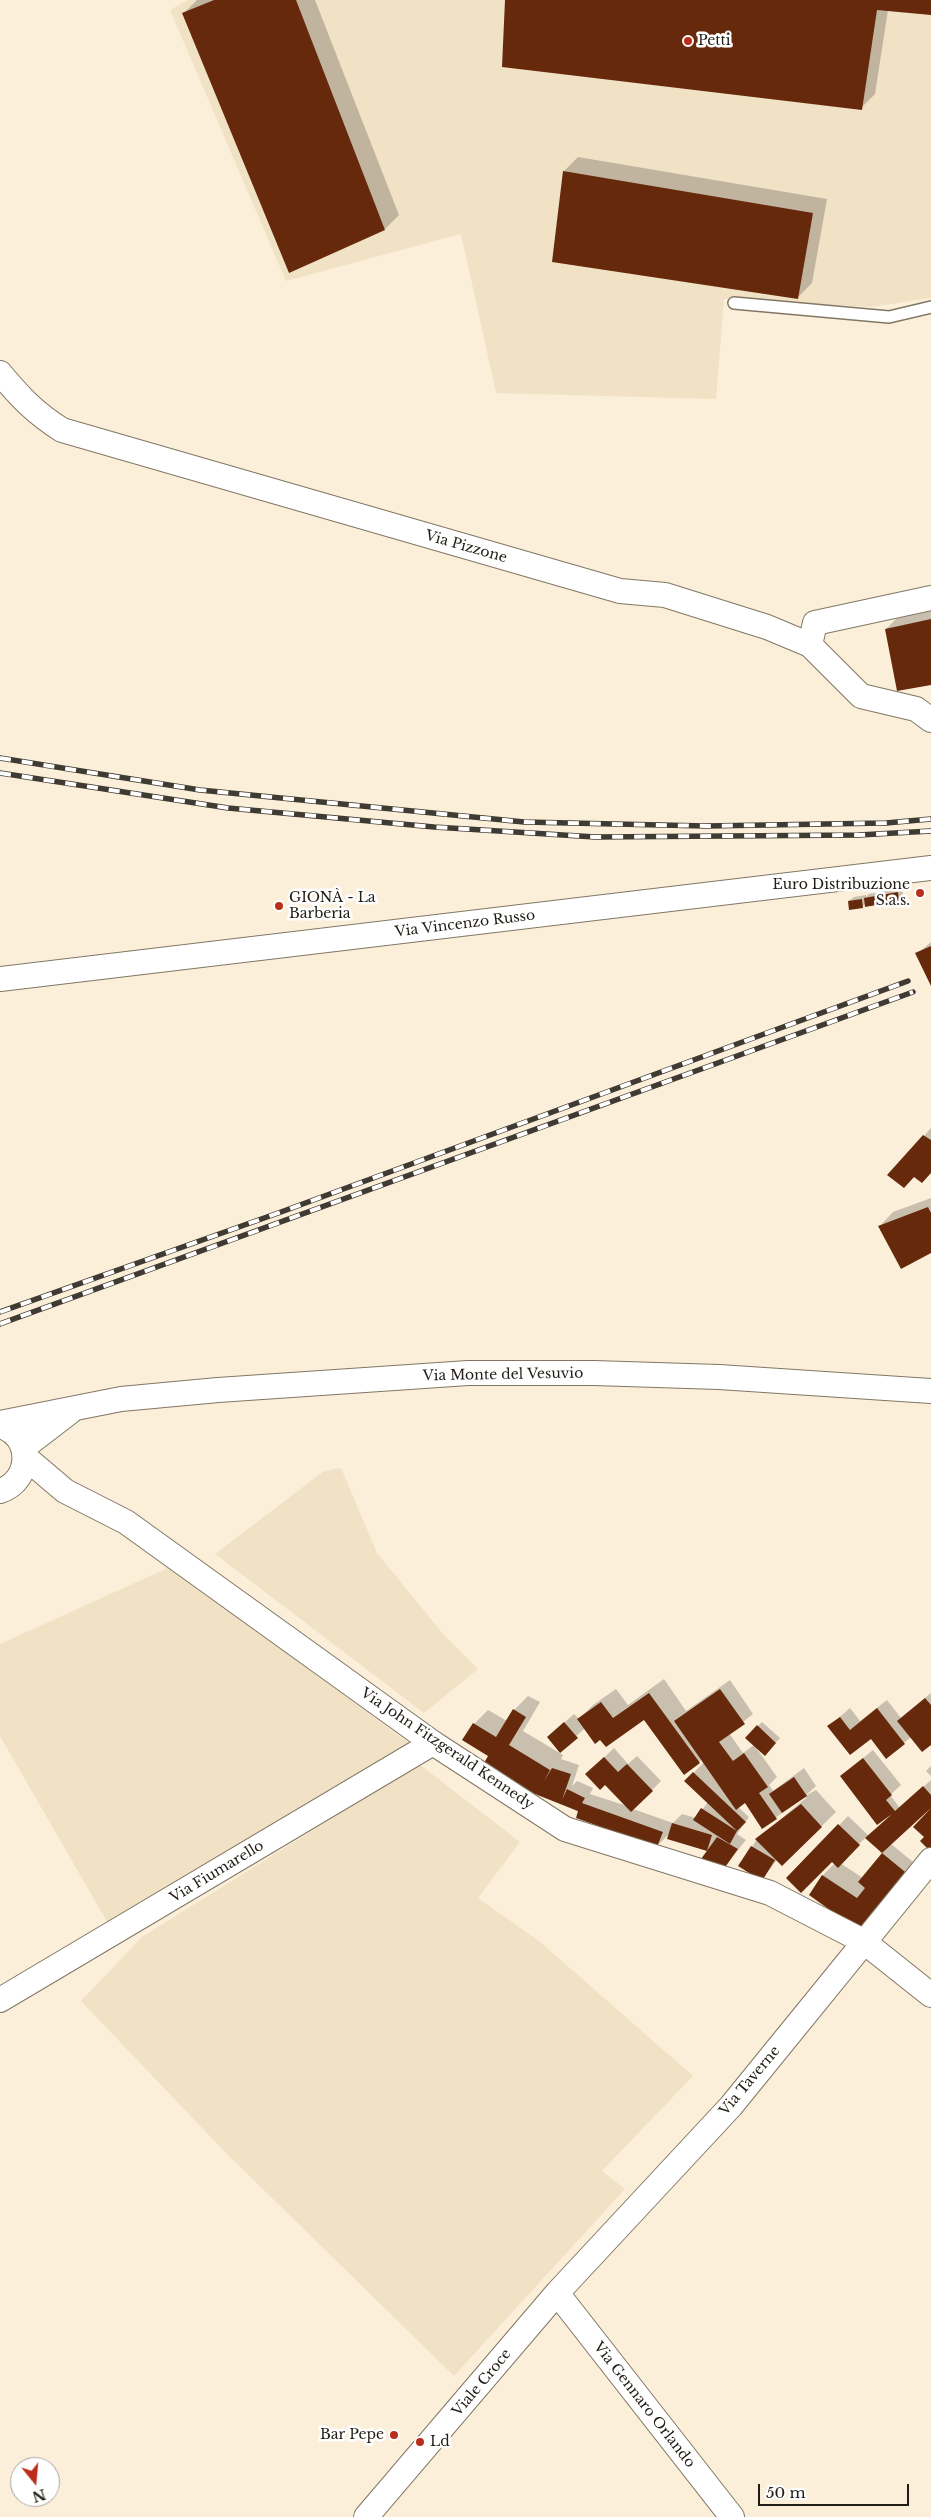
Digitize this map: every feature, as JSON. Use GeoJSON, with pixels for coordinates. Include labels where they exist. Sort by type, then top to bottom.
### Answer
{"type":"FeatureCollection","features":[{"type":"Feature","properties":{"kind":"street","name":"Via Pizzone"},"geometry":{"type":"LineString","coordinates":[[0,373],[20,398],[38,415],[62,430],[620,591],[665,595],[767,627],[810,644],[861,696],[916,709],[931,720]]}},
{"type":"Feature","properties":{"kind":"street"},"geometry":{"type":"LineString","coordinates":[[810,644],[815,623],[931,598]]}},
{"type":"Feature","properties":{"kind":"street","name":"Via Vincenzo Russo"},"geometry":{"type":"LineString","coordinates":[[0,979],[931,868]]}},
{"type":"Feature","properties":{"kind":"street","name":"Via Monte del Vesuvio"},"geometry":{"type":"LineString","coordinates":[[0,1424],[121,1399],[218,1390],[468,1374],[594,1373],[719,1377],[931,1391]]}},
{"type":"Feature","properties":{"kind":"street","name":"Via Monte del Vesuvio"},"geometry":{"type":"LineString","coordinates":[[0,1424],[12,1431],[24,1452],[76,1408]]}},
{"type":"Feature","properties":{"kind":"street"},"geometry":{"type":"LineString","coordinates":[[1,1491],[13,1485],[20,1476],[24,1452]]}},
{"type":"Feature","properties":{"kind":"street","name":"Via John Fitzgerald Kennedy"},"geometry":{"type":"LineString","coordinates":[[24,1452],[65,1491],[126,1522],[434,1743],[565,1829],[770,1893],[863,1941],[931,1995]]}},
{"type":"Feature","properties":{"kind":"street","name":"Via John Fitzgerald Kennedy"},"geometry":{"type":"LineString","coordinates":[[1,1491],[65,1491]]}},
{"type":"Feature","properties":{"kind":"street","name":"Via Fiumarello"},"geometry":{"type":"LineString","coordinates":[[0,2000],[434,1743]]}},
{"type":"Feature","properties":{"kind":"street","name":"Via Taverne"},"geometry":{"type":"LineString","coordinates":[[557,2293],[731,2106],[863,1941],[931,1860]]}},
{"type":"Feature","properties":{"kind":"street","name":"Viale Croce"},"geometry":{"type":"LineString","coordinates":[[366,2517],[557,2293]]}},
{"type":"Feature","properties":{"kind":"street","name":"Via Gennaro Orlando"},"geometry":{"type":"LineString","coordinates":[[557,2293],[732,2517]]}},
{"type":"Feature","properties":{"kind":"lane"},"geometry":{"type":"LineString","coordinates":[[734,304],[889,317],[931,306]]}},
{"type":"Feature","properties":{"kind":"shaded area"},"geometry":{"type":"Polygon","coordinates":[[[188,0],[931,0],[931,298],[871,307],[724,299],[716,399],[496,393],[461,234],[286,281],[170,10],[188,0]]]}},
{"type":"Feature","properties":{"kind":"shaded area"},"geometry":{"type":"Polygon","coordinates":[[[341,1468],[377,1553],[444,1635],[478,1669],[424,1713],[215,1554],[324,1471],[341,1468]]]}},
{"type":"Feature","properties":{"kind":"shaded area"},"geometry":{"type":"Polygon","coordinates":[[[170,1567],[413,1746],[109,1925],[0,1736],[0,1644],[170,1567]]]}},
{"type":"Feature","properties":{"kind":"shaded area"},"geometry":{"type":"Polygon","coordinates":[[[419,1764],[520,1842],[478,1898],[539,1941],[693,2076],[602,2171],[625,2189],[454,2376],[225,2152],[81,2001],[142,1937],[419,1764]]]}},
{"type":"Feature","properties":{"kind":"building"},"geometry":{"type":"Polygon","coordinates":[[[214,0],[296,0],[385,230],[289,273],[182,13],[214,0]]]}},
{"type":"Feature","properties":{"kind":"building","name":"Petti"},"geometry":{"type":"Polygon","coordinates":[[[505,0],[931,0],[931,15],[877,10],[862,110],[502,67],[505,0]]]}},
{"type":"Feature","properties":{"kind":"building"},"geometry":{"type":"Polygon","coordinates":[[[563,171],[813,213],[798,299],[552,262],[563,171]]]}},
{"type":"Feature","properties":{"kind":"building"},"geometry":{"type":"Polygon","coordinates":[[[931,619],[931,685],[897,691],[885,629],[931,619]]]}},
{"type":"Feature","properties":{"kind":"building"},"geometry":{"type":"Polygon","coordinates":[[[898,892],[899,901],[865,907],[864,898],[898,892]]]}},
{"type":"Feature","properties":{"kind":"building"},"geometry":{"type":"Polygon","coordinates":[[[862,899],[863,908],[849,910],[848,901],[862,899]]]}},
{"type":"Feature","properties":{"kind":"building"},"geometry":{"type":"Polygon","coordinates":[[[931,946],[931,986],[915,953],[931,946]]]}},
{"type":"Feature","properties":{"kind":"building"},"geometry":{"type":"Polygon","coordinates":[[[923,1135],[931,1140],[931,1173],[922,1183],[914,1177],[904,1188],[887,1175],[923,1135]]]}},
{"type":"Feature","properties":{"kind":"building"},"geometry":{"type":"Polygon","coordinates":[[[928,1207],[931,1213],[931,1253],[901,1269],[878,1226],[928,1207]]]}},
{"type":"Feature","properties":{"kind":"building"},"geometry":{"type":"Polygon","coordinates":[[[720,1689],[745,1724],[719,1742],[733,1761],[744,1753],[768,1787],[759,1793],[777,1819],[762,1829],[745,1803],[736,1810],[674,1721],[720,1689]]]}},
{"type":"Feature","properties":{"kind":"building"},"geometry":{"type":"Polygon","coordinates":[[[649,1693],[700,1763],[684,1775],[644,1720],[606,1747],[600,1740],[595,1744],[577,1719],[601,1702],[613,1718],[649,1693]]]}},
{"type":"Feature","properties":{"kind":"building"},"geometry":{"type":"Polygon","coordinates":[[[925,1698],[931,1705],[931,1745],[922,1752],[897,1721],[925,1698]]]}},
{"type":"Feature","properties":{"kind":"building"},"geometry":{"type":"Polygon","coordinates":[[[877,1708],[905,1744],[886,1759],[871,1739],[850,1755],[827,1726],[840,1717],[850,1730],[877,1708]]]}},
{"type":"Feature","properties":{"kind":"building"},"geometry":{"type":"Polygon","coordinates":[[[513,1709],[526,1717],[509,1745],[550,1770],[544,1781],[552,1768],[571,1774],[562,1800],[567,1789],[585,1798],[582,1803],[663,1832],[657,1847],[576,1818],[578,1811],[535,1794],[484,1763],[488,1756],[462,1740],[473,1723],[496,1737],[513,1709]]]}},
{"type":"Feature","properties":{"kind":"building"},"geometry":{"type":"Polygon","coordinates":[[[564,1722],[578,1738],[560,1753],[547,1737],[564,1722]]]}},
{"type":"Feature","properties":{"kind":"building"},"geometry":{"type":"Polygon","coordinates":[[[757,1725],[776,1743],[765,1756],[745,1738],[757,1725]]]}},
{"type":"Feature","properties":{"kind":"building"},"geometry":{"type":"Polygon","coordinates":[[[604,1757],[618,1772],[627,1764],[653,1791],[631,1812],[605,1785],[600,1790],[585,1774],[604,1757]]]}},
{"type":"Feature","properties":{"kind":"building"},"geometry":{"type":"Polygon","coordinates":[[[863,1758],[892,1795],[886,1800],[895,1811],[923,1786],[931,1795],[931,1808],[882,1853],[865,1838],[892,1814],[877,1825],[840,1776],[863,1758]]]}},
{"type":"Feature","properties":{"kind":"building"},"geometry":{"type":"Polygon","coordinates":[[[693,1772],[746,1822],[737,1831],[684,1781],[693,1772]]]}},
{"type":"Feature","properties":{"kind":"building"},"geometry":{"type":"Polygon","coordinates":[[[794,1777],[807,1796],[782,1813],[769,1794],[794,1777]]]}},
{"type":"Feature","properties":{"kind":"building"},"geometry":{"type":"Polygon","coordinates":[[[801,1804],[822,1827],[782,1866],[755,1839],[801,1804]]]}},
{"type":"Feature","properties":{"kind":"building"},"geometry":{"type":"Polygon","coordinates":[[[701,1808],[737,1831],[730,1844],[693,1820],[701,1808]]]}},
{"type":"Feature","properties":{"kind":"building"},"geometry":{"type":"Polygon","coordinates":[[[931,1808],[931,1849],[929,1850],[920,1841],[924,1837],[913,1827],[931,1808]]]}},
{"type":"Feature","properties":{"kind":"building"},"geometry":{"type":"Polygon","coordinates":[[[672,1823],[712,1835],[707,1851],[667,1839],[672,1823]]]}},
{"type":"Feature","properties":{"kind":"building"},"geometry":{"type":"Polygon","coordinates":[[[838,1824],[860,1845],[838,1868],[832,1862],[801,1893],[786,1878],[838,1824]]]}},
{"type":"Feature","properties":{"kind":"building"},"geometry":{"type":"Polygon","coordinates":[[[717,1837],[738,1849],[721,1873],[701,1859],[717,1837]]]}},
{"type":"Feature","properties":{"kind":"building"},"geometry":{"type":"Polygon","coordinates":[[[751,1846],[775,1860],[762,1881],[738,1866],[751,1846]]]}},
{"type":"Feature","properties":{"kind":"building"},"geometry":{"type":"Polygon","coordinates":[[[882,1853],[910,1876],[862,1933],[809,1895],[822,1875],[857,1898],[865,1888],[858,1882],[882,1853]]]}},
{"type":"Feature","properties":{"kind":"railway"},"geometry":{"type":"LineString","coordinates":[[0,758],[200,790],[524,822],[706,826],[886,823],[931,819]]}},
{"type":"Feature","properties":{"kind":"railway"},"geometry":{"type":"LineString","coordinates":[[0,773],[228,808],[434,827],[595,837],[859,835],[931,831]]}},
{"type":"Feature","properties":{"kind":"railway"},"geometry":{"type":"LineString","coordinates":[[0,1312],[281,1212],[908,981]]}},
{"type":"Feature","properties":{"kind":"railway"},"geometry":{"type":"LineString","coordinates":[[0,1324],[913,992]]}},
{"type":"Feature","properties":{"kind":"place","name":"Petti"},"geometry":{"type":"Point","coordinates":[688,41]}},
{"type":"Feature","properties":{"kind":"place","name":"Euro Distribuzione S.a.s."},"geometry":{"type":"Point","coordinates":[920,893]}},
{"type":"Feature","properties":{"kind":"place","name":"GIONÀ - La Barberia"},"geometry":{"type":"Point","coordinates":[279,906]}},
{"type":"Feature","properties":{"kind":"place","name":"Bar Pepe"},"geometry":{"type":"Point","coordinates":[394,2435]}},
{"type":"Feature","properties":{"kind":"place","name":"Ld"},"geometry":{"type":"Point","coordinates":[420,2442]}}]}
